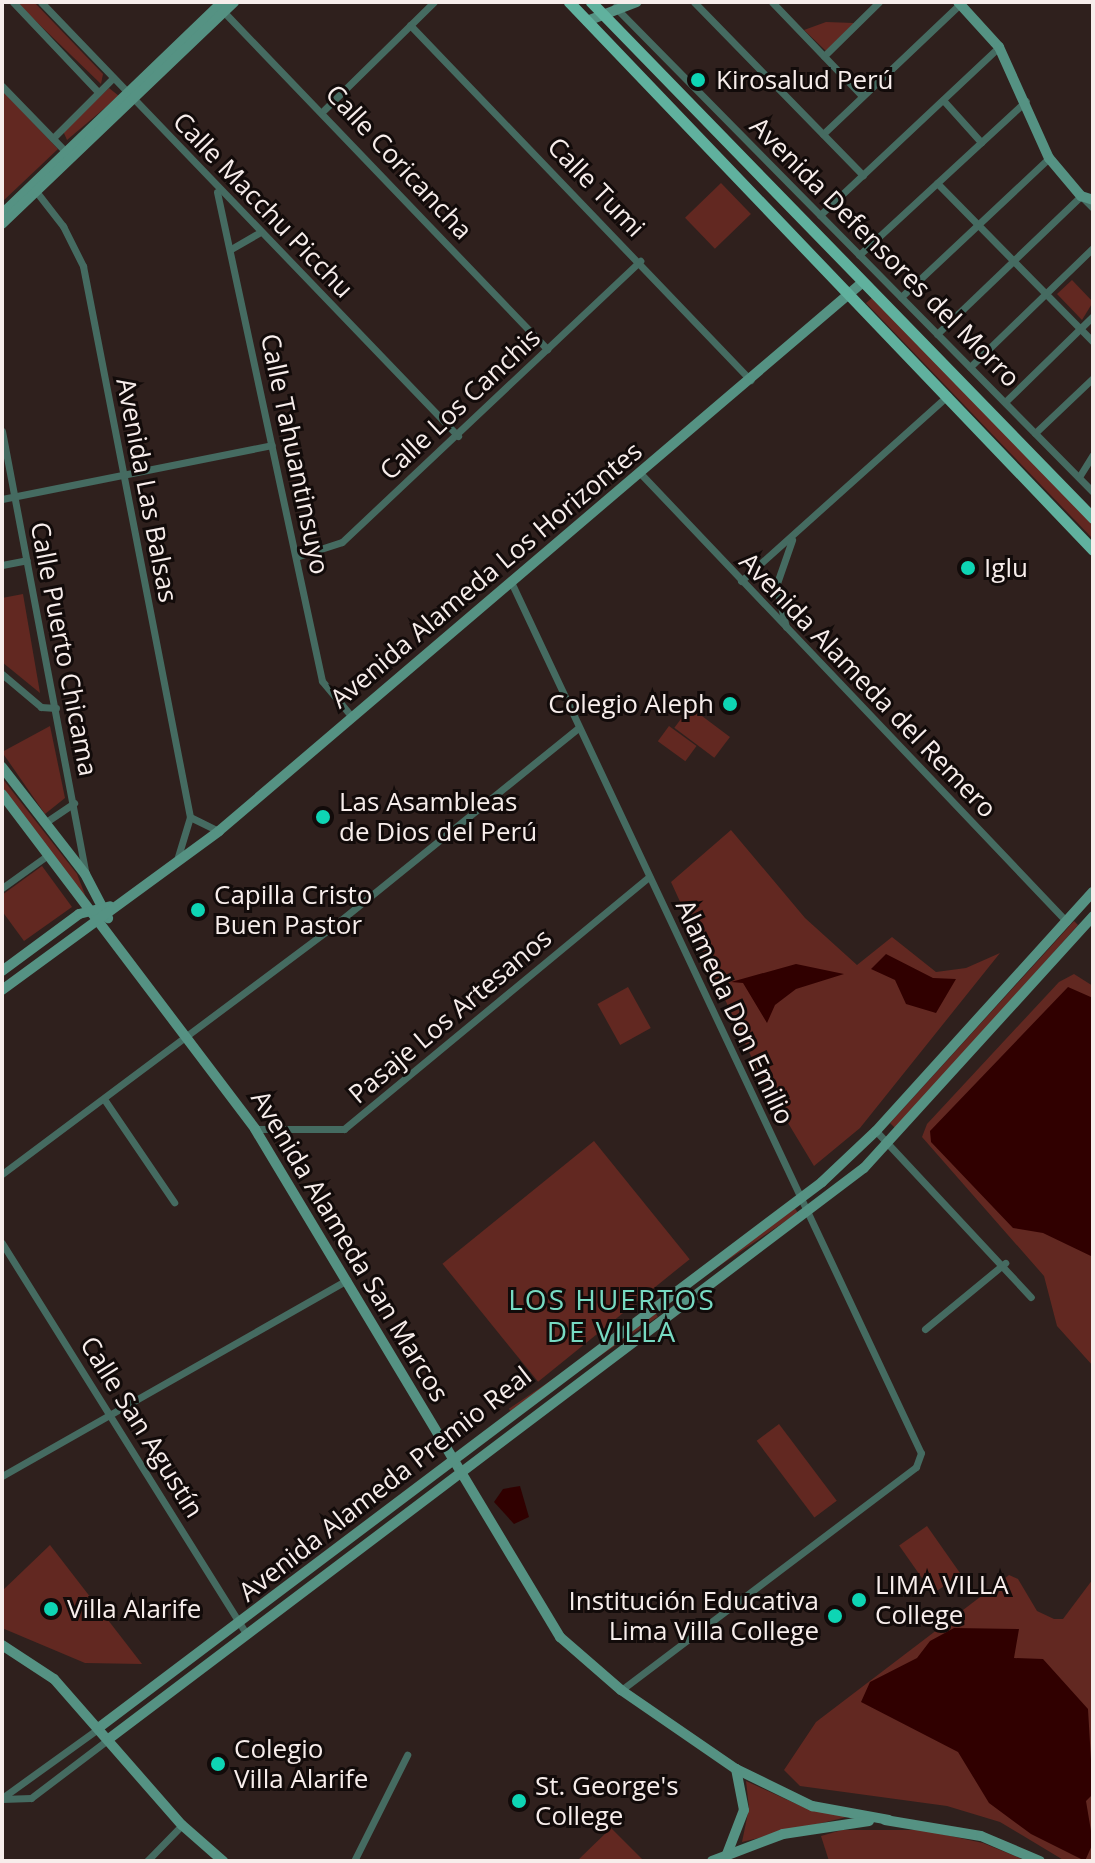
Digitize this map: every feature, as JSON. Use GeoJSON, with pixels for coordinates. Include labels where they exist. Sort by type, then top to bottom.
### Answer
{"type":"FeatureCollection","features":[{"type":"Feature","properties":{"kind":"main road"},"geometry":{"type":"LineString","coordinates":[[569,2],[1093,550]]}},
{"type":"Feature","properties":{"kind":"main road"},"geometry":{"type":"LineString","coordinates":[[596,6],[1093,518]]}},
{"type":"Feature","properties":{"kind":"street"},"geometry":{"type":"LineString","coordinates":[[13,2],[98,92]]}},
{"type":"Feature","properties":{"kind":"street","name":"Calle Macchu Picchu"},"geometry":{"type":"LineString","coordinates":[[41,2],[217,190],[458,436]]}},
{"type":"Feature","properties":{"kind":"street"},"geometry":{"type":"LineString","coordinates":[[2,214],[33,189],[222,7],[234,2]]}},
{"type":"Feature","properties":{"kind":"street"},"geometry":{"type":"LineString","coordinates":[[324,110],[434,2]]}},
{"type":"Feature","properties":{"kind":"street"},"geometry":{"type":"LineString","coordinates":[[587,21],[596,6],[615,7],[637,2]]}},
{"type":"Feature","properties":{"kind":"street"},"geometry":{"type":"LineString","coordinates":[[694,2],[863,175]]}},
{"type":"Feature","properties":{"kind":"street"},"geometry":{"type":"LineString","coordinates":[[772,2],[862,96]]}},
{"type":"Feature","properties":{"kind":"street"},"geometry":{"type":"LineString","coordinates":[[824,56],[879,2]]}},
{"type":"Feature","properties":{"kind":"street"},"geometry":{"type":"LineString","coordinates":[[823,134],[959,3],[999,47],[1026,101],[1049,158],[1093,208]]}},
{"type":"Feature","properties":{"kind":"street","name":"Calle Coricancha"},"geometry":{"type":"LineString","coordinates":[[222,7],[324,110],[547,349]]}},
{"type":"Feature","properties":{"kind":"street","name":"Avenida Defensores del Morro"},"geometry":{"type":"LineString","coordinates":[[615,7],[937,334],[973,366],[1093,492]]}},
{"type":"Feature","properties":{"kind":"street","name":"Calle Tumi"},"geometry":{"type":"LineString","coordinates":[[410,25],[640,261],[750,380]]}},
{"type":"Feature","properties":{"kind":"street"},"geometry":{"type":"LineString","coordinates":[[820,215],[999,47]]}},
{"type":"Feature","properties":{"kind":"street"},"geometry":{"type":"LineString","coordinates":[[53,138],[113,78]]}},
{"type":"Feature","properties":{"kind":"street"},"geometry":{"type":"LineString","coordinates":[[2,86],[69,155]]}},
{"type":"Feature","properties":{"kind":"street"},"geometry":{"type":"LineString","coordinates":[[943,100],[981,142]]}},
{"type":"Feature","properties":{"kind":"street"},"geometry":{"type":"LineString","coordinates":[[859,255],[1026,101]]}},
{"type":"Feature","properties":{"kind":"street"},"geometry":{"type":"LineString","coordinates":[[901,297],[1049,158]]}},
{"type":"Feature","properties":{"kind":"street"},"geometry":{"type":"LineString","coordinates":[[937,183],[1093,342]]}},
{"type":"Feature","properties":{"kind":"street"},"geometry":{"type":"LineString","coordinates":[[2,224],[33,189]]}},
{"type":"Feature","properties":{"kind":"street","name":"Avenida Las Balsas"},"geometry":{"type":"LineString","coordinates":[[33,189],[83,266],[190,817],[175,866]]}},
{"type":"Feature","properties":{"kind":"street","name":"Calle Tahuantinsuyo"},"geometry":{"type":"LineString","coordinates":[[217,190],[322,681],[352,717]]}},
{"type":"Feature","properties":{"kind":"street"},"geometry":{"type":"LineString","coordinates":[[1081,196],[1093,200]]}},
{"type":"Feature","properties":{"kind":"street"},"geometry":{"type":"LineString","coordinates":[[937,334],[1081,196]]}},
{"type":"Feature","properties":{"kind":"street"},"geometry":{"type":"LineString","coordinates":[[231,249],[261,232]]}},
{"type":"Feature","properties":{"kind":"street"},"geometry":{"type":"LineString","coordinates":[[973,366],[1093,248]]}},
{"type":"Feature","properties":{"kind":"street","name":"Calle Los Canchis"},"geometry":{"type":"LineString","coordinates":[[296,557],[335,547],[458,436],[640,261]]}},
{"type":"Feature","properties":{"kind":"street","name":"Avenida Alameda Los Horizontes"},"geometry":{"type":"LineString","coordinates":[[2,971],[88,911],[120,906],[219,831],[641,474],[875,271]]}},
{"type":"Feature","properties":{"kind":"street"},"geometry":{"type":"LineString","coordinates":[[1005,402],[1093,316]]}},
{"type":"Feature","properties":{"kind":"street"},"geometry":{"type":"LineString","coordinates":[[1035,433],[1093,378]]}},
{"type":"Feature","properties":{"kind":"street"},"geometry":{"type":"LineString","coordinates":[[741,581],[948,395]]}},
{"type":"Feature","properties":{"kind":"street","name":"Calle Puerto Chicama"},"geometry":{"type":"LineString","coordinates":[[2,431],[85,874]]}},
{"type":"Feature","properties":{"kind":"street"},"geometry":{"type":"LineString","coordinates":[[2,499],[272,445]]}},
{"type":"Feature","properties":{"kind":"street"},"geometry":{"type":"LineString","coordinates":[[1079,477],[1093,455]]}},
{"type":"Feature","properties":{"kind":"street","name":"Avenida Alameda del Remero"},"geometry":{"type":"LineString","coordinates":[[641,474],[788,633],[1067,922]]}},
{"type":"Feature","properties":{"kind":"street"},"geometry":{"type":"LineString","coordinates":[[788,633],[776,586],[781,559],[795,534]]}},
{"type":"Feature","properties":{"kind":"street"},"geometry":{"type":"LineString","coordinates":[[2,565],[27,560]]}},
{"type":"Feature","properties":{"kind":"street","name":"Alameda Don Emilio"},"geometry":{"type":"LineString","coordinates":[[512,584],[577,729],[921,1457],[621,1690]]}},
{"type":"Feature","properties":{"kind":"street"},"geometry":{"type":"LineString","coordinates":[[2,674],[41,707],[56,708]]}},
{"type":"Feature","properties":{"kind":"street"},"geometry":{"type":"LineString","coordinates":[[2,1174],[189,1036],[577,729]]}},
{"type":"Feature","properties":{"kind":"street","name":"Avenida Alameda San Marcos"},"geometry":{"type":"LineString","coordinates":[[2,767],[85,874],[106,910],[110,931]]}},
{"type":"Feature","properties":{"kind":"street","name":"Avenida Alameda San Marcos"},"geometry":{"type":"LineString","coordinates":[[4,801],[88,911],[110,931],[255,1129],[545,1618],[584,1662],[736,1769],[812,1806],[981,1836],[1040,1861]]}},
{"type":"Feature","properties":{"kind":"street"},"geometry":{"type":"LineString","coordinates":[[46,822],[74,803]]}},
{"type":"Feature","properties":{"kind":"street"},"geometry":{"type":"LineString","coordinates":[[190,817],[219,831]]}},
{"type":"Feature","properties":{"kind":"street"},"geometry":{"type":"LineString","coordinates":[[2,888],[48,855]]}},
{"type":"Feature","properties":{"kind":"street","name":"Pasaje Los Artesanos"},"geometry":{"type":"LineString","coordinates":[[255,1129],[344,1129],[649,877]]}},
{"type":"Feature","properties":{"kind":"street","name":"Avenida Alameda Premio Real"},"geometry":{"type":"LineString","coordinates":[[2,1799],[239,1624],[452,1457],[800,1198],[876,1131],[1093,892]]}},
{"type":"Feature","properties":{"kind":"street","name":"Avenida Alameda Los Horizontes"},"geometry":{"type":"LineString","coordinates":[[2,990],[97,922],[106,910]]}},
{"type":"Feature","properties":{"kind":"street","name":"Avenida Alameda Premio Real"},"geometry":{"type":"LineString","coordinates":[[2,1799],[31,1798],[807,1211],[889,1145],[1093,916]]}},
{"type":"Feature","properties":{"kind":"street"},"geometry":{"type":"LineString","coordinates":[[104,1099],[174,1202]]}},
{"type":"Feature","properties":{"kind":"street"},"geometry":{"type":"LineString","coordinates":[[876,1131],[1005,1263],[1031,1297]]}},
{"type":"Feature","properties":{"kind":"street","name":"Calle San Agustín"},"geometry":{"type":"LineString","coordinates":[[2,1243],[111,1412],[246,1634]]}},
{"type":"Feature","properties":{"kind":"street"},"geometry":{"type":"LineString","coordinates":[[925,1329],[1005,1263]]}},
{"type":"Feature","properties":{"kind":"street"},"geometry":{"type":"LineString","coordinates":[[2,1476],[347,1280]]}},
{"type":"Feature","properties":{"kind":"street"},"geometry":{"type":"LineString","coordinates":[[379,1515],[388,1526]]}},
{"type":"Feature","properties":{"kind":"street"},"geometry":{"type":"LineString","coordinates":[[345,1541],[354,1552]]}},
{"type":"Feature","properties":{"kind":"street"},"geometry":{"type":"LineString","coordinates":[[2,1645],[37,1664],[101,1726],[182,1825],[223,1861]]}},
{"type":"Feature","properties":{"kind":"street"},"geometry":{"type":"LineString","coordinates":[[182,1666],[190,1675]]}},
{"type":"Feature","properties":{"kind":"street"},"geometry":{"type":"LineString","coordinates":[[354,1861],[407,1755]]}},
{"type":"Feature","properties":{"kind":"street"},"geometry":{"type":"LineString","coordinates":[[727,1854],[744,1810],[736,1769]]}},
{"type":"Feature","properties":{"kind":"street"},"geometry":{"type":"LineString","coordinates":[[712,1861],[783,1834],[889,1820]]}},
{"type":"Feature","properties":{"kind":"street"},"geometry":{"type":"LineString","coordinates":[[147,1861],[182,1825]]}},
{"type":"Feature","properties":{"kind":"shaded area"},"geometry":{"type":"Polygon","coordinates":[[[16,2],[34,2],[103,74],[101,84],[16,2]]]}},
{"type":"Feature","properties":{"kind":"shaded area"},"geometry":{"type":"Polygon","coordinates":[[[826,22],[854,23],[826,51],[804,30],[826,22]]]}},
{"type":"Feature","properties":{"kind":"shaded area"},"geometry":{"type":"Polygon","coordinates":[[[109,88],[119,96],[67,140],[63,131],[109,88]]]}},
{"type":"Feature","properties":{"kind":"shaded area"},"geometry":{"type":"Polygon","coordinates":[[[2,90],[58,149],[2,202],[2,90]]]}},
{"type":"Feature","properties":{"kind":"shaded area"},"geometry":{"type":"Polygon","coordinates":[[[721,183],[751,214],[715,249],[685,218],[721,183]]]}},
{"type":"Feature","properties":{"kind":"shaded area"},"geometry":{"type":"Polygon","coordinates":[[[1072,280],[1093,302],[1082,320],[1057,294],[1072,280]]]}},
{"type":"Feature","properties":{"kind":"shaded area"},"geometry":{"type":"Polygon","coordinates":[[[873,297],[1093,523],[1093,539],[866,303],[873,297]]]}},
{"type":"Feature","properties":{"kind":"shaded area"},"geometry":{"type":"Polygon","coordinates":[[[23,594],[40,693],[2,662],[2,598],[23,594]]]}},
{"type":"Feature","properties":{"kind":"shaded area"},"geometry":{"type":"Polygon","coordinates":[[[690,707],[730,737],[714,758],[674,728],[690,707]]]}},
{"type":"Feature","properties":{"kind":"shaded area"},"geometry":{"type":"Polygon","coordinates":[[[50,726],[65,798],[45,814],[2,752],[50,726]]]}},
{"type":"Feature","properties":{"kind":"shaded area"},"geometry":{"type":"Polygon","coordinates":[[[669,726],[697,746],[685,761],[658,741],[669,726]]]}},
{"type":"Feature","properties":{"kind":"shaded area"},"geometry":{"type":"Polygon","coordinates":[[[2,778],[77,874],[87,900],[2,792],[2,778]]]}},
{"type":"Feature","properties":{"kind":"shaded area"},"geometry":{"type":"Polygon","coordinates":[[[731,830],[805,918],[857,965],[892,937],[936,972],[966,968],[1000,953],[860,1128],[814,1166],[762,1080],[671,882],[731,830]]]}},
{"type":"Feature","properties":{"kind":"shaded area"},"geometry":{"type":"Polygon","coordinates":[[[42,866],[72,907],[24,941],[2,911],[2,895],[42,866]]]}},
{"type":"Feature","properties":{"kind":"shaded area"},"geometry":{"type":"Polygon","coordinates":[[[1074,921],[1078,925],[896,1129],[890,1123],[1074,921]]]}},
{"type":"Feature","properties":{"kind":"shaded area"},"geometry":{"type":"Polygon","coordinates":[[[886,954],[933,978],[956,979],[936,1013],[906,1004],[895,980],[871,969],[886,954]]]}},
{"type":"Feature","properties":{"kind":"shaded area"},"geometry":{"type":"Polygon","coordinates":[[[796,964],[844,974],[796,989],[775,1005],[767,1023],[743,983],[731,982],[796,964]]]}},
{"type":"Feature","properties":{"kind":"shaded area"},"geometry":{"type":"Polygon","coordinates":[[[1074,974],[1093,986],[1093,1366],[1057,1326],[1044,1276],[922,1137],[927,1124],[1059,982],[1074,974]]]}},
{"type":"Feature","properties":{"kind":"shaded area"},"geometry":{"type":"Polygon","coordinates":[[[628,987],[651,1028],[620,1045],[597,1004],[628,987]]]}},
{"type":"Feature","properties":{"kind":"shaded area"},"geometry":{"type":"Polygon","coordinates":[[[1068,987],[1093,998],[1093,1257],[1043,1233],[1013,1228],[931,1142],[930,1131],[1068,987]]]}},
{"type":"Feature","properties":{"kind":"shaded area"},"geometry":{"type":"Polygon","coordinates":[[[594,1141],[690,1259],[538,1382],[442,1264],[594,1141]]]}},
{"type":"Feature","properties":{"kind":"shaded area"},"geometry":{"type":"Polygon","coordinates":[[[794,1207],[798,1213],[674,1297],[670,1291],[794,1207]]]}},
{"type":"Feature","properties":{"kind":"shaded area"},"geometry":{"type":"Polygon","coordinates":[[[654,1311],[658,1317],[513,1415],[509,1409],[654,1311]]]}},
{"type":"Feature","properties":{"kind":"shaded area"},"geometry":{"type":"Polygon","coordinates":[[[779,1424],[837,1501],[814,1518],[757,1441],[779,1424]]]}},
{"type":"Feature","properties":{"kind":"shaded area"},"geometry":{"type":"Polygon","coordinates":[[[520,1486],[529,1517],[514,1524],[494,1502],[503,1489],[520,1486]]]}},
{"type":"Feature","properties":{"kind":"shaded area"},"geometry":{"type":"Polygon","coordinates":[[[927,1526],[961,1574],[933,1594],[899,1546],[927,1526]]]}},
{"type":"Feature","properties":{"kind":"shaded area","name":"Villa Alarife"},"geometry":{"type":"Polygon","coordinates":[[[50,1545],[142,1664],[85,1663],[2,1628],[2,1591],[50,1545]]]}},
{"type":"Feature","properties":{"kind":"shaded area"},"geometry":{"type":"Polygon","coordinates":[[[1009,1575],[1018,1579],[1037,1611],[1054,1619],[1063,1619],[1093,1579],[1093,1861],[1065,1861],[1000,1822],[947,1806],[800,1786],[784,1770],[816,1722],[1009,1575]]]}},
{"type":"Feature","properties":{"kind":"shaded area"},"geometry":{"type":"Polygon","coordinates":[[[954,1628],[1019,1629],[1014,1658],[1043,1659],[1088,1709],[1093,1794],[1086,1801],[1093,1843],[1085,1861],[1031,1834],[989,1803],[958,1752],[861,1702],[870,1682],[917,1658],[930,1641],[954,1628]]]}},
{"type":"Feature","properties":{"kind":"shaded area"},"geometry":{"type":"Polygon","coordinates":[[[746,1781],[803,1807],[847,1817],[742,1842],[749,1808],[746,1781]]]}},
{"type":"Feature","properties":{"kind":"shaded area"},"geometry":{"type":"Polygon","coordinates":[[[611,1828],[644,1861],[577,1861],[611,1828]]]}},
{"type":"Feature","properties":{"kind":"shaded area"},"geometry":{"type":"Polygon","coordinates":[[[842,1830],[923,1830],[983,1843],[1027,1861],[829,1861],[821,1836],[842,1830]]]}},
{"type":"Feature","properties":{"kind":"place","name":"Kirosalud Perú"},"geometry":{"type":"Point","coordinates":[698,80]}},
{"type":"Feature","properties":{"kind":"place","name":"Iglu"},"geometry":{"type":"Point","coordinates":[968,568]}},
{"type":"Feature","properties":{"kind":"place","name":"Colegio Aleph"},"geometry":{"type":"Point","coordinates":[730,704]}},
{"type":"Feature","properties":{"kind":"place","name":"Las Asambleas de Dios del Perú"},"geometry":{"type":"Point","coordinates":[323,817]}},
{"type":"Feature","properties":{"kind":"place","name":"Capilla Cristo Buen Pastor"},"geometry":{"type":"Point","coordinates":[198,910]}},
{"type":"Feature","properties":{"kind":"place","name":"LIMA VILLA College"},"geometry":{"type":"Point","coordinates":[859,1600]}},
{"type":"Feature","properties":{"kind":"place","name":"Villa Alarife"},"geometry":{"type":"Point","coordinates":[51,1609]}},
{"type":"Feature","properties":{"kind":"place","name":"Institución Educativa Lima Villa College"},"geometry":{"type":"Point","coordinates":[835,1616]}},
{"type":"Feature","properties":{"kind":"place","name":"Colegio Villa Alarife"},"geometry":{"type":"Point","coordinates":[218,1764]}},
{"type":"Feature","properties":{"kind":"place","name":"St. George's College"},"geometry":{"type":"Point","coordinates":[519,1801]}},
{"type":"Feature","properties":{"kind":"district","name":"LOS HUERTOS DE VILLA"},"geometry":{"type":"Point","coordinates":[612,1315]}}]}
